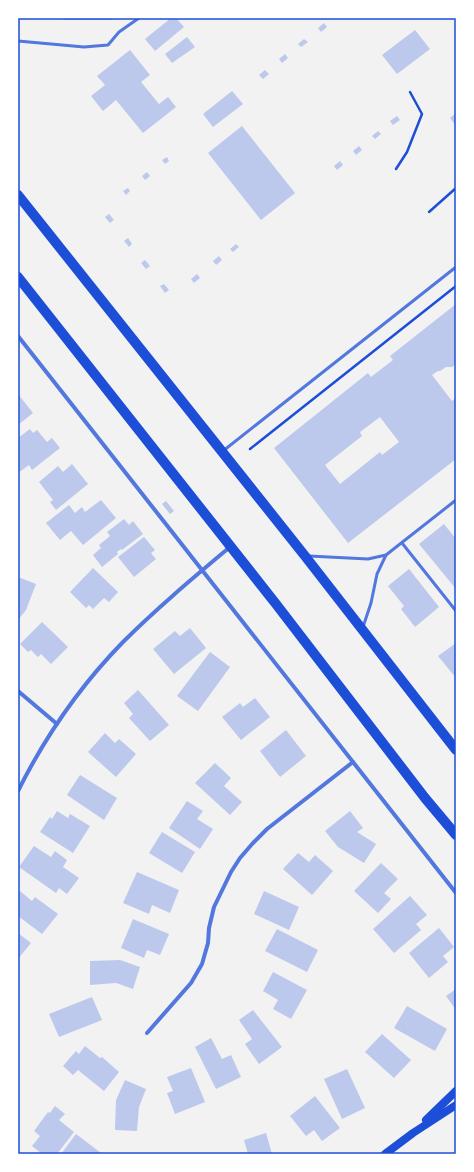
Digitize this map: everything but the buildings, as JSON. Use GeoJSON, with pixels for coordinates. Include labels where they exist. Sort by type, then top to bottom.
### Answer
{"type":"FeatureCollection","features":[{"type":"Feature","properties":{"kind":"main road"},"geometry":{"type":"LineString","coordinates":[[18,195],[305,556],[456,750]]}},
{"type":"Feature","properties":{"kind":"main road"},"geometry":{"type":"LineString","coordinates":[[18,277],[230,548],[276,604],[425,798],[456,835]]}},
{"type":"Feature","properties":{"kind":"main road"},"geometry":{"type":"LineString","coordinates":[[413,1133],[456,1091]]}},
{"type":"Feature","properties":{"kind":"main road"},"geometry":{"type":"LineString","coordinates":[[385,1154],[413,1133],[456,1105]]}},
{"type":"Feature","properties":{"kind":"street"},"geometry":{"type":"LineString","coordinates":[[18,336],[456,893]]}},
{"type":"Feature","properties":{"kind":"street"},"geometry":{"type":"LineString","coordinates":[[18,791],[44,743],[78,695],[122,643],[148,617],[230,548]]}},
{"type":"Feature","properties":{"kind":"street"},"geometry":{"type":"LineString","coordinates":[[18,691],[58,724]]}},
{"type":"Feature","properties":{"kind":"street"},"geometry":{"type":"LineString","coordinates":[[147,1033],[191,983],[202,964],[208,943],[209,928],[214,907],[231,872],[240,858],[267,829],[353,762]]}},
{"type":"Feature","properties":{"kind":"lane"},"geometry":{"type":"LineString","coordinates":[[64,18],[112,18]]}},
{"type":"Feature","properties":{"kind":"lane"},"geometry":{"type":"LineString","coordinates":[[18,41],[84,46],[108,45],[119,32],[140,18]]}},
{"type":"Feature","properties":{"kind":"lane"},"geometry":{"type":"LineString","coordinates":[[221,452],[456,267]]}},
{"type":"Feature","properties":{"kind":"lane"},"geometry":{"type":"LineString","coordinates":[[305,556],[368,559],[386,555],[456,500]]}},
{"type":"Feature","properties":{"kind":"lane"},"geometry":{"type":"LineString","coordinates":[[402,543],[456,611]]}},
{"type":"Feature","properties":{"kind":"lane"},"geometry":{"type":"LineString","coordinates":[[362,630],[371,603],[377,574],[386,555]]}},
{"type":"Feature","properties":{"kind":"path"},"geometry":{"type":"LineString","coordinates":[[396,169],[407,152],[422,114],[410,92]]}},
{"type":"Feature","properties":{"kind":"path"},"geometry":{"type":"LineString","coordinates":[[429,212],[456,188]]}},
{"type":"Feature","properties":{"kind":"path"},"geometry":{"type":"LineString","coordinates":[[250,449],[456,286]]}}]}
